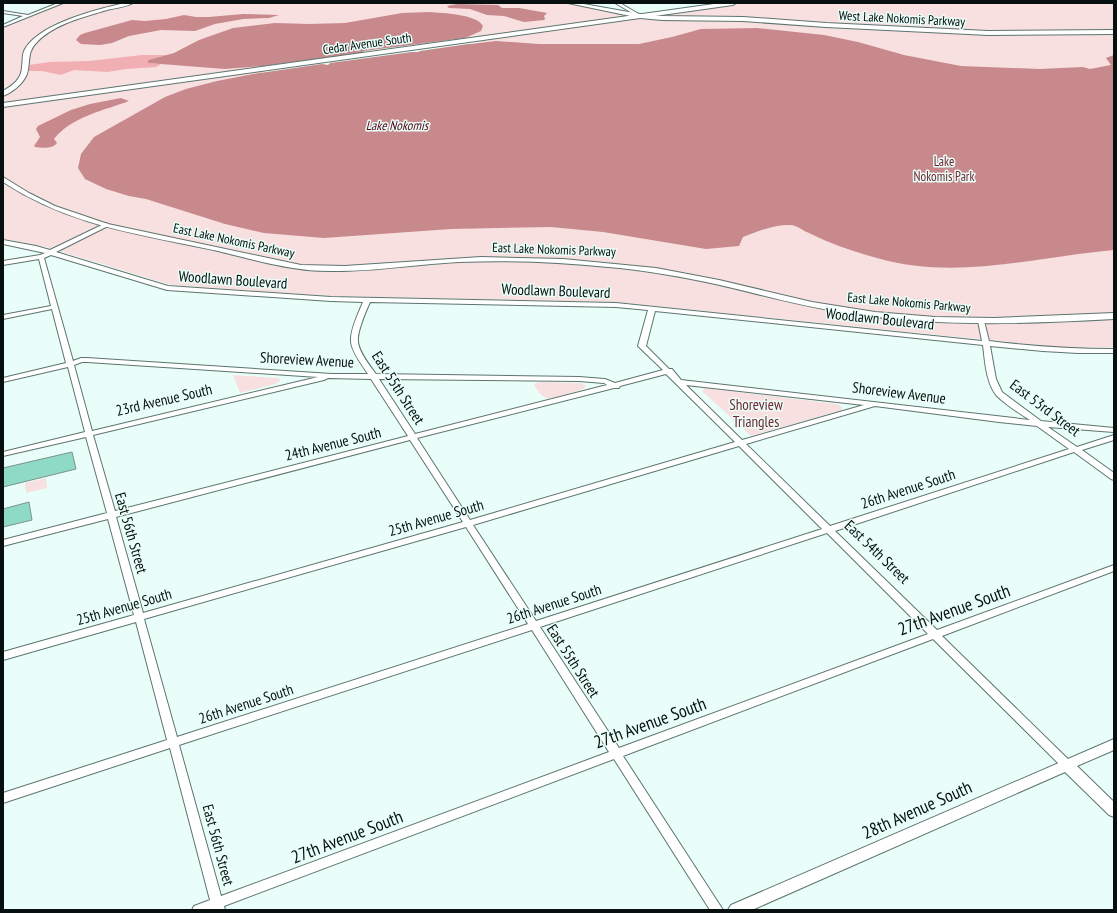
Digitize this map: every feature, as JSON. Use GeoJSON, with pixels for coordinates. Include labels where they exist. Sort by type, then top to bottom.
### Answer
{"type":"FeatureCollection","features":[{"type":"Feature","properties":{"kind":"main road","name":"Cedar Avenue South"},"geometry":{"type":"LineString","coordinates":[[3,105],[733,3]]}},
{"type":"Feature","properties":{"kind":"street"},"geometry":{"type":"LineString","coordinates":[[3,26],[61,3]]}},
{"type":"Feature","properties":{"kind":"street"},"geometry":{"type":"LineString","coordinates":[[3,94],[19,82],[24,76],[26,54],[29,47],[46,33],[77,18],[131,3]]}},
{"type":"Feature","properties":{"kind":"street","name":"West Lake Nokomis Parkway"},"geometry":{"type":"LineString","coordinates":[[570,3],[640,16],[671,19],[743,19],[826,25],[988,33],[1114,32]]}},
{"type":"Feature","properties":{"kind":"street"},"geometry":{"type":"LineString","coordinates":[[616,3],[640,16]]}},
{"type":"Feature","properties":{"kind":"street"},"geometry":{"type":"LineString","coordinates":[[3,12],[28,16]]}},
{"type":"Feature","properties":{"kind":"street","name":"East Lake Nokomis Parkway"},"geometry":{"type":"LineString","coordinates":[[3,179],[52,208],[106,225],[299,267],[350,269],[459,260],[506,259],[605,264],[637,267],[703,278],[826,307],[875,315],[940,320],[1056,319],[1114,316]]}},
{"type":"Feature","properties":{"kind":"street"},"geometry":{"type":"LineString","coordinates":[[3,264],[41,257],[106,225]]}},
{"type":"Feature","properties":{"kind":"street","name":"Woodlawn Boulevard"},"geometry":{"type":"LineString","coordinates":[[3,242],[36,248],[167,288],[331,299],[579,304],[652,309],[987,344],[1067,351],[1114,351]]}},
{"type":"Feature","properties":{"kind":"street","name":"East 56th Street"},"geometry":{"type":"LineString","coordinates":[[41,257],[69,366],[140,617],[218,907]]}},
{"type":"Feature","properties":{"kind":"street","name":"East 55th Street"},"geometry":{"type":"LineString","coordinates":[[367,300],[357,328],[354,342],[359,354],[717,910]]}},
{"type":"Feature","properties":{"kind":"street"},"geometry":{"type":"LineString","coordinates":[[3,317],[54,307]]}},
{"type":"Feature","properties":{"kind":"street","name":"East 54th Street"},"geometry":{"type":"LineString","coordinates":[[652,309],[642,346],[743,443],[1114,811]]}},
{"type":"Feature","properties":{"kind":"street","name":"East 53rd Street"},"geometry":{"type":"LineString","coordinates":[[981,320],[993,380],[998,392],[1013,405],[1114,476]]}},
{"type":"Feature","properties":{"kind":"street","name":"Shoreview Avenue"},"geometry":{"type":"LineString","coordinates":[[3,380],[69,366],[81,360],[87,360],[332,376],[579,379],[604,381],[616,386]]}},
{"type":"Feature","properties":{"kind":"street","name":"24th Avenue South"},"geometry":{"type":"LineString","coordinates":[[3,543],[670,372]]}},
{"type":"Feature","properties":{"kind":"street","name":"23rd Avenue South"},"geometry":{"type":"LineString","coordinates":[[3,454],[332,376]]}},
{"type":"Feature","properties":{"kind":"street","name":"Shoreview Avenue"},"geometry":{"type":"LineString","coordinates":[[681,382],[999,420],[1114,430]]}},
{"type":"Feature","properties":{"kind":"street","name":"25th Avenue South"},"geometry":{"type":"LineString","coordinates":[[3,656],[875,404]]}},
{"type":"Feature","properties":{"kind":"street","name":"26th Avenue South"},"geometry":{"type":"LineString","coordinates":[[3,798],[1114,437]]}},
{"type":"Feature","properties":{"kind":"street","name":"27th Avenue South"},"geometry":{"type":"LineString","coordinates":[[198,910],[218,907],[616,754],[1114,568]]}},
{"type":"Feature","properties":{"kind":"street","name":"28th Avenue South"},"geometry":{"type":"LineString","coordinates":[[736,910],[1114,744]]}},
{"type":"Feature","properties":{"kind":"green space","name":"Lake Nokomis Park"},"geometry":{"type":"Polygon","coordinates":[[[65,3],[564,3],[646,18],[743,3],[1114,3],[1114,347],[1056,347],[616,302],[328,296],[171,285],[46,247],[3,239],[3,28],[65,3]]]}},
{"type":"Feature","properties":{"kind":"green space"},"geometry":{"type":"Polygon","coordinates":[[[233,375],[280,379],[279,382],[275,384],[240,393],[233,375]]]}},
{"type":"Feature","properties":{"kind":"green space"},"geometry":{"type":"Polygon","coordinates":[[[540,382],[581,383],[586,386],[583,389],[554,398],[546,398],[542,396],[534,384],[540,382]]]}},
{"type":"Feature","properties":{"kind":"green space","name":"Shoreview Triangles"},"geometry":{"type":"Polygon","coordinates":[[[705,388],[837,404],[841,406],[842,410],[751,436],[702,391],[705,388]]]}},
{"type":"Feature","properties":{"kind":"green space"},"geometry":{"type":"Polygon","coordinates":[[[46,478],[47,488],[26,493],[25,483],[46,478]]]}},
{"type":"Feature","properties":{"kind":"shaded area"},"geometry":{"type":"Polygon","coordinates":[[[142,55],[166,55],[148,60],[148,63],[161,64],[156,67],[107,72],[74,70],[61,75],[42,71],[29,71],[29,65],[50,62],[89,61],[142,55]]]}},
{"type":"Feature","properties":{"kind":"water"},"geometry":{"type":"Polygon","coordinates":[[[457,4],[498,5],[502,8],[519,8],[547,13],[544,16],[544,20],[524,22],[504,16],[487,15],[470,9],[449,8],[447,6],[457,4]]]}},
{"type":"Feature","properties":{"kind":"water","name":"Lake Nokomis"},"geometry":{"type":"Polygon","coordinates":[[[430,12],[459,15],[479,22],[483,26],[481,31],[463,39],[470,44],[496,41],[539,44],[639,44],[701,29],[757,28],[824,35],[858,42],[904,55],[961,66],[1039,69],[1083,67],[1090,69],[1111,65],[1106,58],[1114,55],[1114,250],[995,265],[936,267],[907,265],[868,256],[834,244],[793,225],[772,227],[743,237],[739,246],[706,249],[603,232],[551,227],[451,229],[324,238],[264,233],[225,224],[146,199],[129,196],[106,189],[85,179],[78,168],[81,154],[94,137],[165,97],[186,89],[217,81],[269,71],[263,66],[225,69],[148,63],[148,60],[174,53],[199,40],[233,28],[275,23],[345,23],[402,13],[430,12]]]}},
{"type":"Feature","properties":{"kind":"water"},"geometry":{"type":"Polygon","coordinates":[[[243,14],[279,15],[269,18],[243,19],[215,24],[195,31],[161,30],[129,36],[112,43],[100,45],[81,44],[76,40],[80,35],[85,33],[132,20],[145,21],[166,19],[184,15],[209,17],[243,14]]]}},
{"type":"Feature","properties":{"kind":"water"},"geometry":{"type":"Polygon","coordinates":[[[121,98],[129,101],[89,115],[70,125],[61,131],[54,139],[57,143],[55,145],[44,148],[34,146],[40,137],[36,129],[38,126],[71,110],[90,104],[121,98]]]}},
{"type":"Feature","properties":{"kind":"pier"},"geometry":{"type":"Polygon","coordinates":[[[473,37],[467,40],[470,42],[482,42],[330,63],[328,65],[322,64],[260,73],[266,71],[263,68],[256,67],[362,53],[364,51],[473,37]]]}},
{"type":"Feature","properties":{"kind":"building"},"geometry":{"type":"Polygon","coordinates":[[[72,452],[76,469],[3,487],[3,468],[72,452]]]}},
{"type":"Feature","properties":{"kind":"building"},"geometry":{"type":"Polygon","coordinates":[[[29,502],[32,520],[3,527],[3,509],[29,502]]]}}]}
